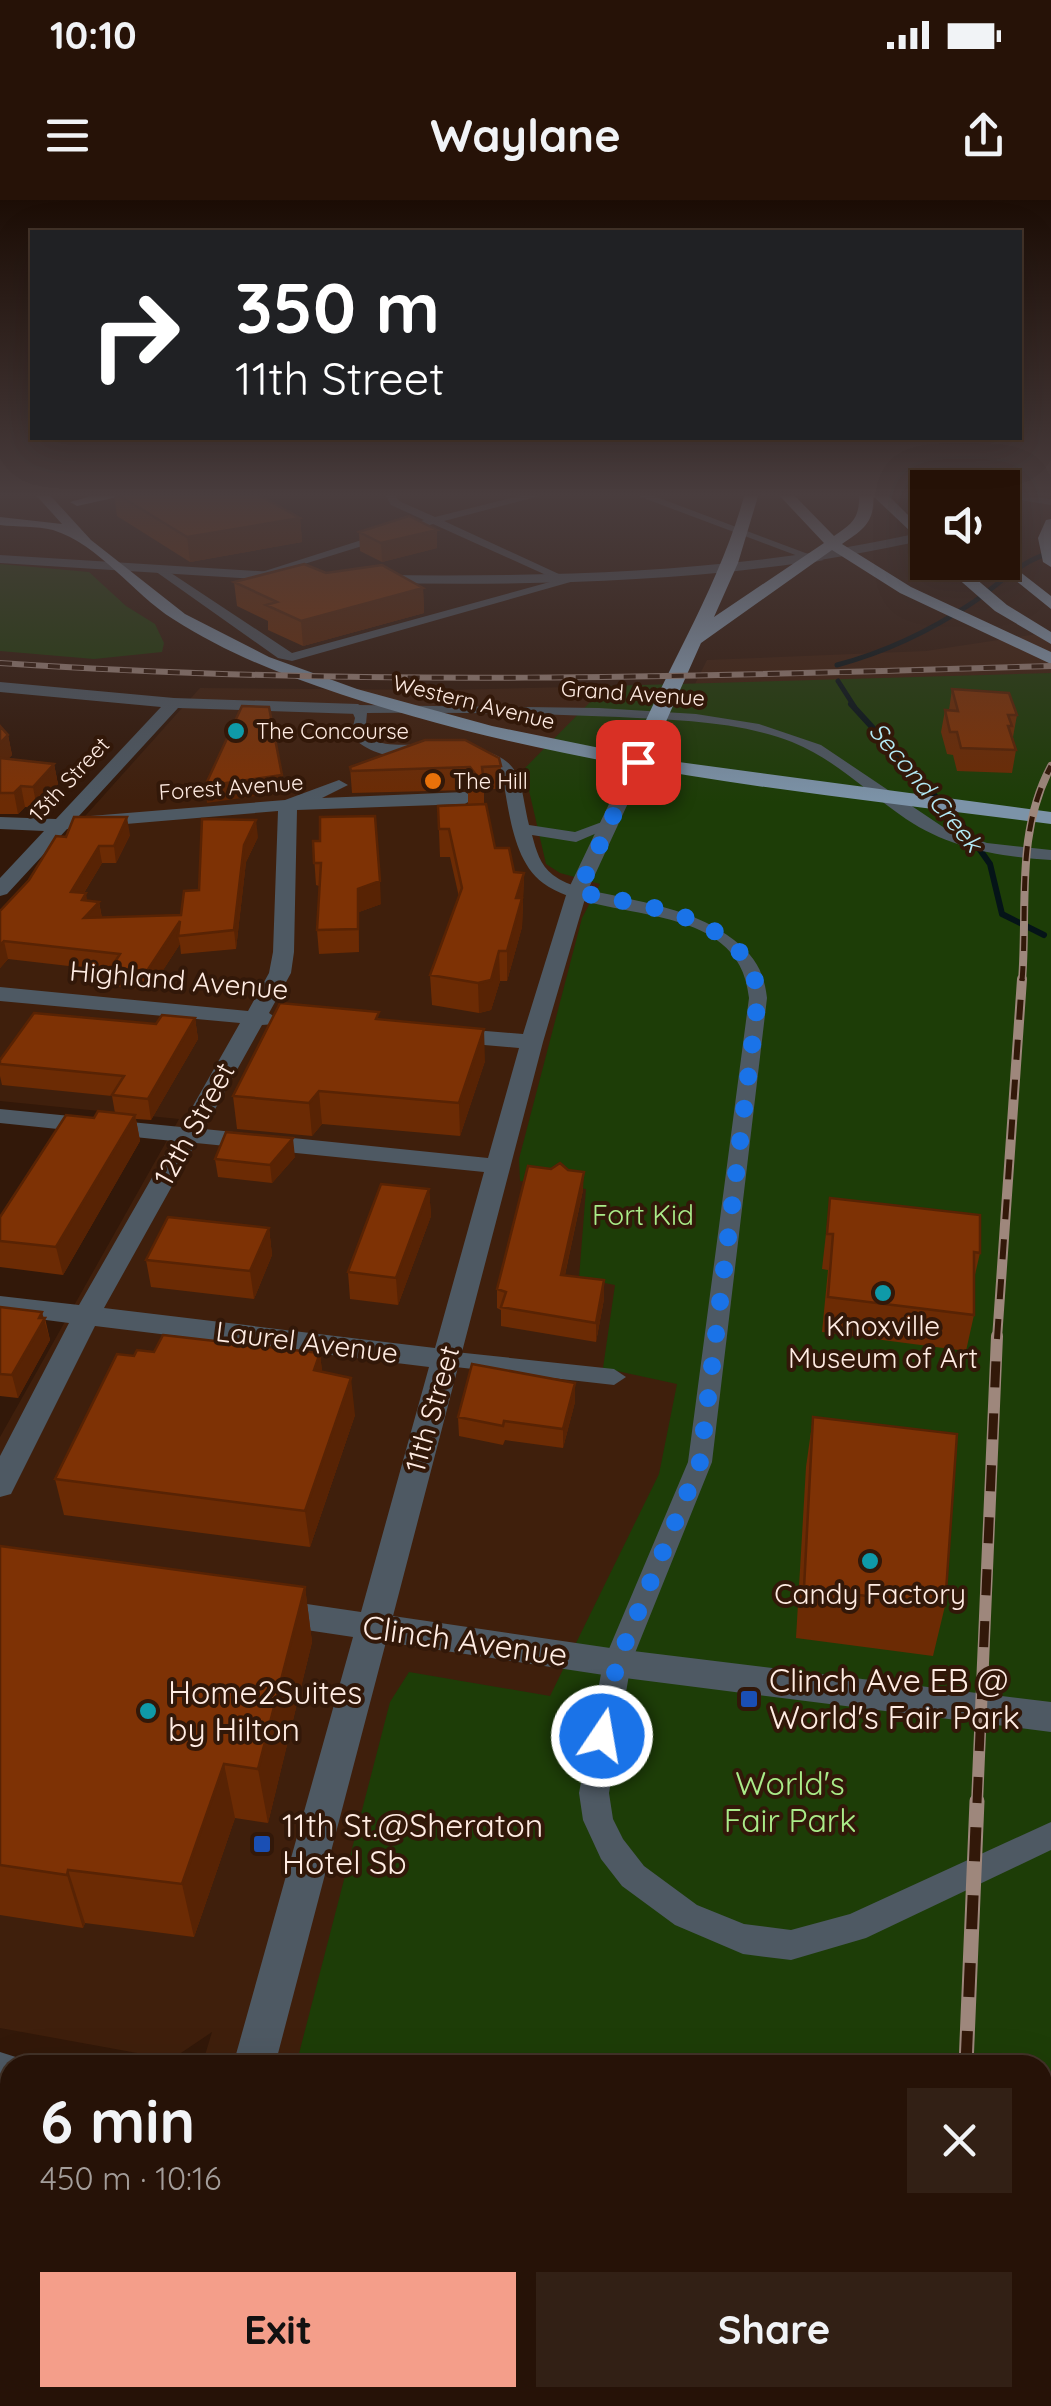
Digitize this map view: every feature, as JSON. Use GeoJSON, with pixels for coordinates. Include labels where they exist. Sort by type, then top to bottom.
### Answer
{"type":"FeatureCollection","features":[{"type":"Feature","properties":{"kind":"highway"},"geometry":{"type":"LineString","coordinates":[[638,762],[648,731],[714,596]]}},
{"type":"Feature","properties":{"kind":"highway"},"geometry":{"type":"LineString","coordinates":[[683,660],[704,633],[754,596]]}},
{"type":"Feature","properties":{"kind":"highway"},"geometry":{"type":"LineString","coordinates":[[926,596],[1051,659]]}},
{"type":"Feature","properties":{"kind":"highway"},"geometry":{"type":"LineString","coordinates":[[987,596],[1051,639]]}},
{"type":"Feature","properties":{"kind":"main road","name":"Western Avenue"},"geometry":{"type":"LineString","coordinates":[[149,596],[234,646],[353,693],[494,732],[638,762],[1051,818]]}},
{"type":"Feature","properties":{"kind":"street"},"geometry":{"type":"LineString","coordinates":[[198,596],[292,657],[514,596]]}},
{"type":"Feature","properties":{"kind":"street","name":"Grand Avenue"},"geometry":{"type":"LineString","coordinates":[[0,687],[174,703],[555,710],[685,717],[745,726],[797,739],[832,756],[924,824],[946,834],[985,846],[1051,855]]}},
{"type":"Feature","properties":{"kind":"street","name":"13th Street"},"geometry":{"type":"LineString","coordinates":[[0,890],[174,703]]}},
{"type":"Feature","properties":{"kind":"street"},"geometry":{"type":"LineString","coordinates":[[358,708],[362,718],[358,735],[368,746],[433,750]]}},
{"type":"Feature","properties":{"kind":"street"},"geometry":{"type":"LineString","coordinates":[[452,750],[491,756],[508,768],[529,856],[548,879],[578,892],[677,914],[707,926],[744,956],[756,977],[758,998],[700,1462],[617,1663],[594,1793],[598,1820],[612,1849],[633,1876],[686,1914],[743,1938],[791,1945],[855,1928],[1051,1836]]}},
{"type":"Feature","properties":{"kind":"street","name":"11th Street"},"geometry":{"type":"LineString","coordinates":[[257,2055],[532,1042],[578,892],[638,762]]}},
{"type":"Feature","properties":{"kind":"street"},"geometry":{"type":"LineString","coordinates":[[288,806],[346,782]]}},
{"type":"Feature","properties":{"kind":"street","name":"Forest Avenue"},"geometry":{"type":"LineString","coordinates":[[0,823],[37,826],[288,806],[465,798]]}},
{"type":"Feature","properties":{"kind":"street","name":"12th Street"},"geometry":{"type":"LineString","coordinates":[[0,1486],[87,1315],[280,974],[287,934],[284,884],[288,806]]}},
{"type":"Feature","properties":{"kind":"street"},"geometry":{"type":"LineString","coordinates":[[522,829],[576,837],[610,824]]}},
{"type":"Feature","properties":{"kind":"street","name":"Highland Avenue"},"geometry":{"type":"LineString","coordinates":[[0,994],[285,1020]]}},
{"type":"Feature","properties":{"kind":"street"},"geometry":{"type":"LineString","coordinates":[[426,1032],[532,1042]]}},
{"type":"Feature","properties":{"kind":"street"},"geometry":{"type":"LineString","coordinates":[[0,1116],[498,1166]]}},
{"type":"Feature","properties":{"kind":"street","name":"Laurel Avenue"},"geometry":{"type":"LineString","coordinates":[[0,1305],[614,1377]]}},
{"type":"Feature","properties":{"kind":"street","name":"Clinch Avenue"},"geometry":{"type":"LineString","coordinates":[[248,1608],[617,1663],[1051,1717]]}},
{"type":"Feature","properties":{"kind":"shaded area"},"geometry":{"type":"Polygon","coordinates":[[[1051,632],[1051,2055],[205,2055],[212,2032],[178,2055],[148,2055],[0,2028],[0,1437],[179,1119],[0,1101],[0,911],[200,688],[448,690],[695,684],[707,660],[926,651],[1051,632]]]}},
{"type":"Feature","properties":{"kind":"green space"},"geometry":{"type":"Polygon","coordinates":[[[0,596],[115,596],[155,624],[164,643],[162,652],[94,659],[0,651],[0,596]]]}},
{"type":"Feature","properties":{"kind":"green space","name":"World's Fair Park"},"geometry":{"type":"Polygon","coordinates":[[[1051,673],[1051,2055],[299,2055],[390,1702],[409,1672],[550,1696],[659,1474],[677,1384],[603,1368],[615,1285],[579,1278],[586,1189],[520,1181],[519,1159],[582,918],[600,884],[560,873],[546,864],[524,769],[606,686],[1051,673]]]}},
{"type":"Feature","properties":{"kind":"building"},"geometry":{"type":"Polygon","coordinates":[[[264,596],[394,596],[301,621],[266,605],[277,602],[264,596]]]}},
{"type":"Feature","properties":{"kind":"building"},"geometry":{"type":"Polygon","coordinates":[[[952,689],[1009,693],[1017,715],[1008,715],[1016,750],[961,748],[957,732],[950,732],[945,710],[958,711],[952,689]]]}},
{"type":"Feature","properties":{"kind":"building"},"geometry":{"type":"Polygon","coordinates":[[[242,706],[269,707],[282,775],[205,786],[242,706]]]}},
{"type":"Feature","properties":{"kind":"building"},"geometry":{"type":"Polygon","coordinates":[[[0,726],[8,735],[0,743],[0,726]]]}},
{"type":"Feature","properties":{"kind":"building"},"geometry":{"type":"Polygon","coordinates":[[[425,740],[465,740],[499,758],[501,766],[482,767],[484,785],[468,783],[477,776],[470,767],[351,771],[350,767],[425,740]]]}},
{"type":"Feature","properties":{"kind":"building"},"geometry":{"type":"Polygon","coordinates":[[[0,758],[54,764],[33,787],[21,786],[14,793],[0,793],[0,758]]]}},
{"type":"Feature","properties":{"kind":"building"},"geometry":{"type":"Polygon","coordinates":[[[486,804],[495,848],[509,848],[514,872],[524,873],[516,898],[522,898],[507,951],[499,951],[491,980],[478,983],[430,975],[462,888],[449,829],[439,829],[438,806],[486,804]]]}},
{"type":"Feature","properties":{"kind":"building"},"geometry":{"type":"Polygon","coordinates":[[[375,816],[380,881],[358,889],[358,929],[317,930],[321,863],[314,863],[313,841],[320,841],[320,817],[375,816]]]}},
{"type":"Feature","properties":{"kind":"building"},"geometry":{"type":"Polygon","coordinates":[[[74,817],[127,817],[114,846],[99,846],[71,892],[86,893],[82,900],[99,902],[84,918],[181,915],[184,891],[199,890],[202,819],[256,820],[244,845],[234,930],[178,936],[180,921],[147,971],[111,968],[120,954],[4,941],[0,945],[0,911],[29,880],[56,836],[66,837],[74,817]]]}},
{"type":"Feature","properties":{"kind":"building"},"geometry":{"type":"Polygon","coordinates":[[[280,1003],[379,1012],[376,1019],[484,1029],[459,1103],[319,1091],[309,1103],[233,1096],[280,1003]]]}},
{"type":"Feature","properties":{"kind":"building"},"geometry":{"type":"Polygon","coordinates":[[[34,1013],[156,1024],[162,1015],[195,1018],[148,1099],[112,1095],[124,1076],[0,1064],[34,1013]]]}},
{"type":"Feature","properties":{"kind":"building"},"geometry":{"type":"Polygon","coordinates":[[[98,1111],[135,1115],[56,1247],[0,1241],[0,1217],[66,1115],[94,1118],[98,1111]]]}},
{"type":"Feature","properties":{"kind":"building"},"geometry":{"type":"Polygon","coordinates":[[[226,1132],[293,1138],[270,1165],[215,1159],[226,1132]]]}},
{"type":"Feature","properties":{"kind":"building"},"geometry":{"type":"Polygon","coordinates":[[[560,1163],[568,1170],[584,1172],[561,1275],[604,1280],[596,1323],[501,1307],[506,1292],[497,1289],[528,1166],[551,1169],[560,1163]]]}},
{"type":"Feature","properties":{"kind":"building"},"geometry":{"type":"Polygon","coordinates":[[[381,1184],[429,1189],[396,1278],[348,1272],[381,1184]]]}},
{"type":"Feature","properties":{"kind":"building"},"geometry":{"type":"Polygon","coordinates":[[[830,1198],[980,1215],[980,1253],[974,1252],[974,1315],[828,1297],[833,1234],[827,1234],[830,1198]]]}},
{"type":"Feature","properties":{"kind":"building"},"geometry":{"type":"Polygon","coordinates":[[[168,1217],[269,1228],[250,1271],[146,1260],[168,1217]]]}},
{"type":"Feature","properties":{"kind":"building"},"geometry":{"type":"Polygon","coordinates":[[[0,1307],[42,1312],[39,1318],[45,1318],[12,1375],[0,1374],[0,1307]]]}},
{"type":"Feature","properties":{"kind":"building"},"geometry":{"type":"Polygon","coordinates":[[[163,1335],[320,1353],[314,1370],[351,1378],[305,1511],[55,1479],[117,1354],[154,1352],[163,1335]]]}},
{"type":"Feature","properties":{"kind":"building"},"geometry":{"type":"Polygon","coordinates":[[[472,1364],[575,1383],[563,1429],[504,1421],[503,1426],[458,1417],[472,1364]]]}},
{"type":"Feature","properties":{"kind":"building","name":"Candy Factory"},"geometry":{"type":"Polygon","coordinates":[[[813,1417],[957,1434],[945,1606],[804,1588],[813,1417]]]}},
{"type":"Feature","properties":{"kind":"building","name":"Home2Suites by Hilton"},"geometry":{"type":"Polygon","coordinates":[[[0,1546],[305,1587],[258,1769],[224,1764],[182,1884],[0,1865],[0,1546]]]}},
{"type":"Feature","properties":{"kind":"waterway","name":"Second Creek"},"geometry":{"type":"LineString","coordinates":[[837,665],[924,631],[981,596]]}},
{"type":"Feature","properties":{"kind":"waterway","name":"Second Creek"},"geometry":{"type":"LineString","coordinates":[[838,681],[854,706]]}},
{"type":"Feature","properties":{"kind":"waterway","name":"Second Creek"},"geometry":{"type":"LineString","coordinates":[[851,704],[966,830],[990,864],[1002,914],[1044,935]]}},
{"type":"Feature","properties":{"kind":"railway"},"geometry":{"type":"LineString","coordinates":[[0,663],[263,675],[526,678],[1051,666]]}},
{"type":"Feature","properties":{"kind":"railway"},"geometry":{"type":"LineString","coordinates":[[1022,981],[1028,844],[1032,818],[1051,766]]}},
{"type":"Feature","properties":{"kind":"railway"},"geometry":{"type":"LineString","coordinates":[[997,1339],[1022,979]]}},
{"type":"Feature","properties":{"kind":"railway"},"geometry":{"type":"LineString","coordinates":[[977,1803],[997,1336]]}},
{"type":"Feature","properties":{"kind":"railway"},"geometry":{"type":"LineString","coordinates":[[966,2055],[977,1801]]}},
{"type":"Feature","properties":{"kind":"place","name":"The Concourse"},"geometry":{"type":"Point","coordinates":[236,731]}},
{"type":"Feature","properties":{"kind":"place","name":"The Hill"},"geometry":{"type":"Point","coordinates":[433,781]}},
{"type":"Feature","properties":{"kind":"place","name":"Knoxville Museum of Art"},"geometry":{"type":"Point","coordinates":[883,1293]}},
{"type":"Feature","properties":{"kind":"place","name":"Candy Factory"},"geometry":{"type":"Point","coordinates":[870,1561]}},
{"type":"Feature","properties":{"kind":"place","name":"Clinch Ave EB @ World's Fair Park"},"geometry":{"type":"Point","coordinates":[749,1699]}},
{"type":"Feature","properties":{"kind":"place","name":"Home2Suites by Hilton"},"geometry":{"type":"Point","coordinates":[148,1711]}},
{"type":"Feature","properties":{"kind":"place","name":"11th St.@Sheraton Hotel Sb"},"geometry":{"type":"Point","coordinates":[262,1844]}},
{"type":"Feature","properties":{"kind":"route"},"geometry":{"type":"LineString","coordinates":[[602,1736],[617,1663],[700,1462],[758,998],[756,977],[744,956],[707,926],[677,914],[578,892],[638,762]]}},
{"type":"Feature","properties":{"kind":"park label","name":"Fort Kid"},"geometry":{"type":"Point","coordinates":[643,1215]}}]}
